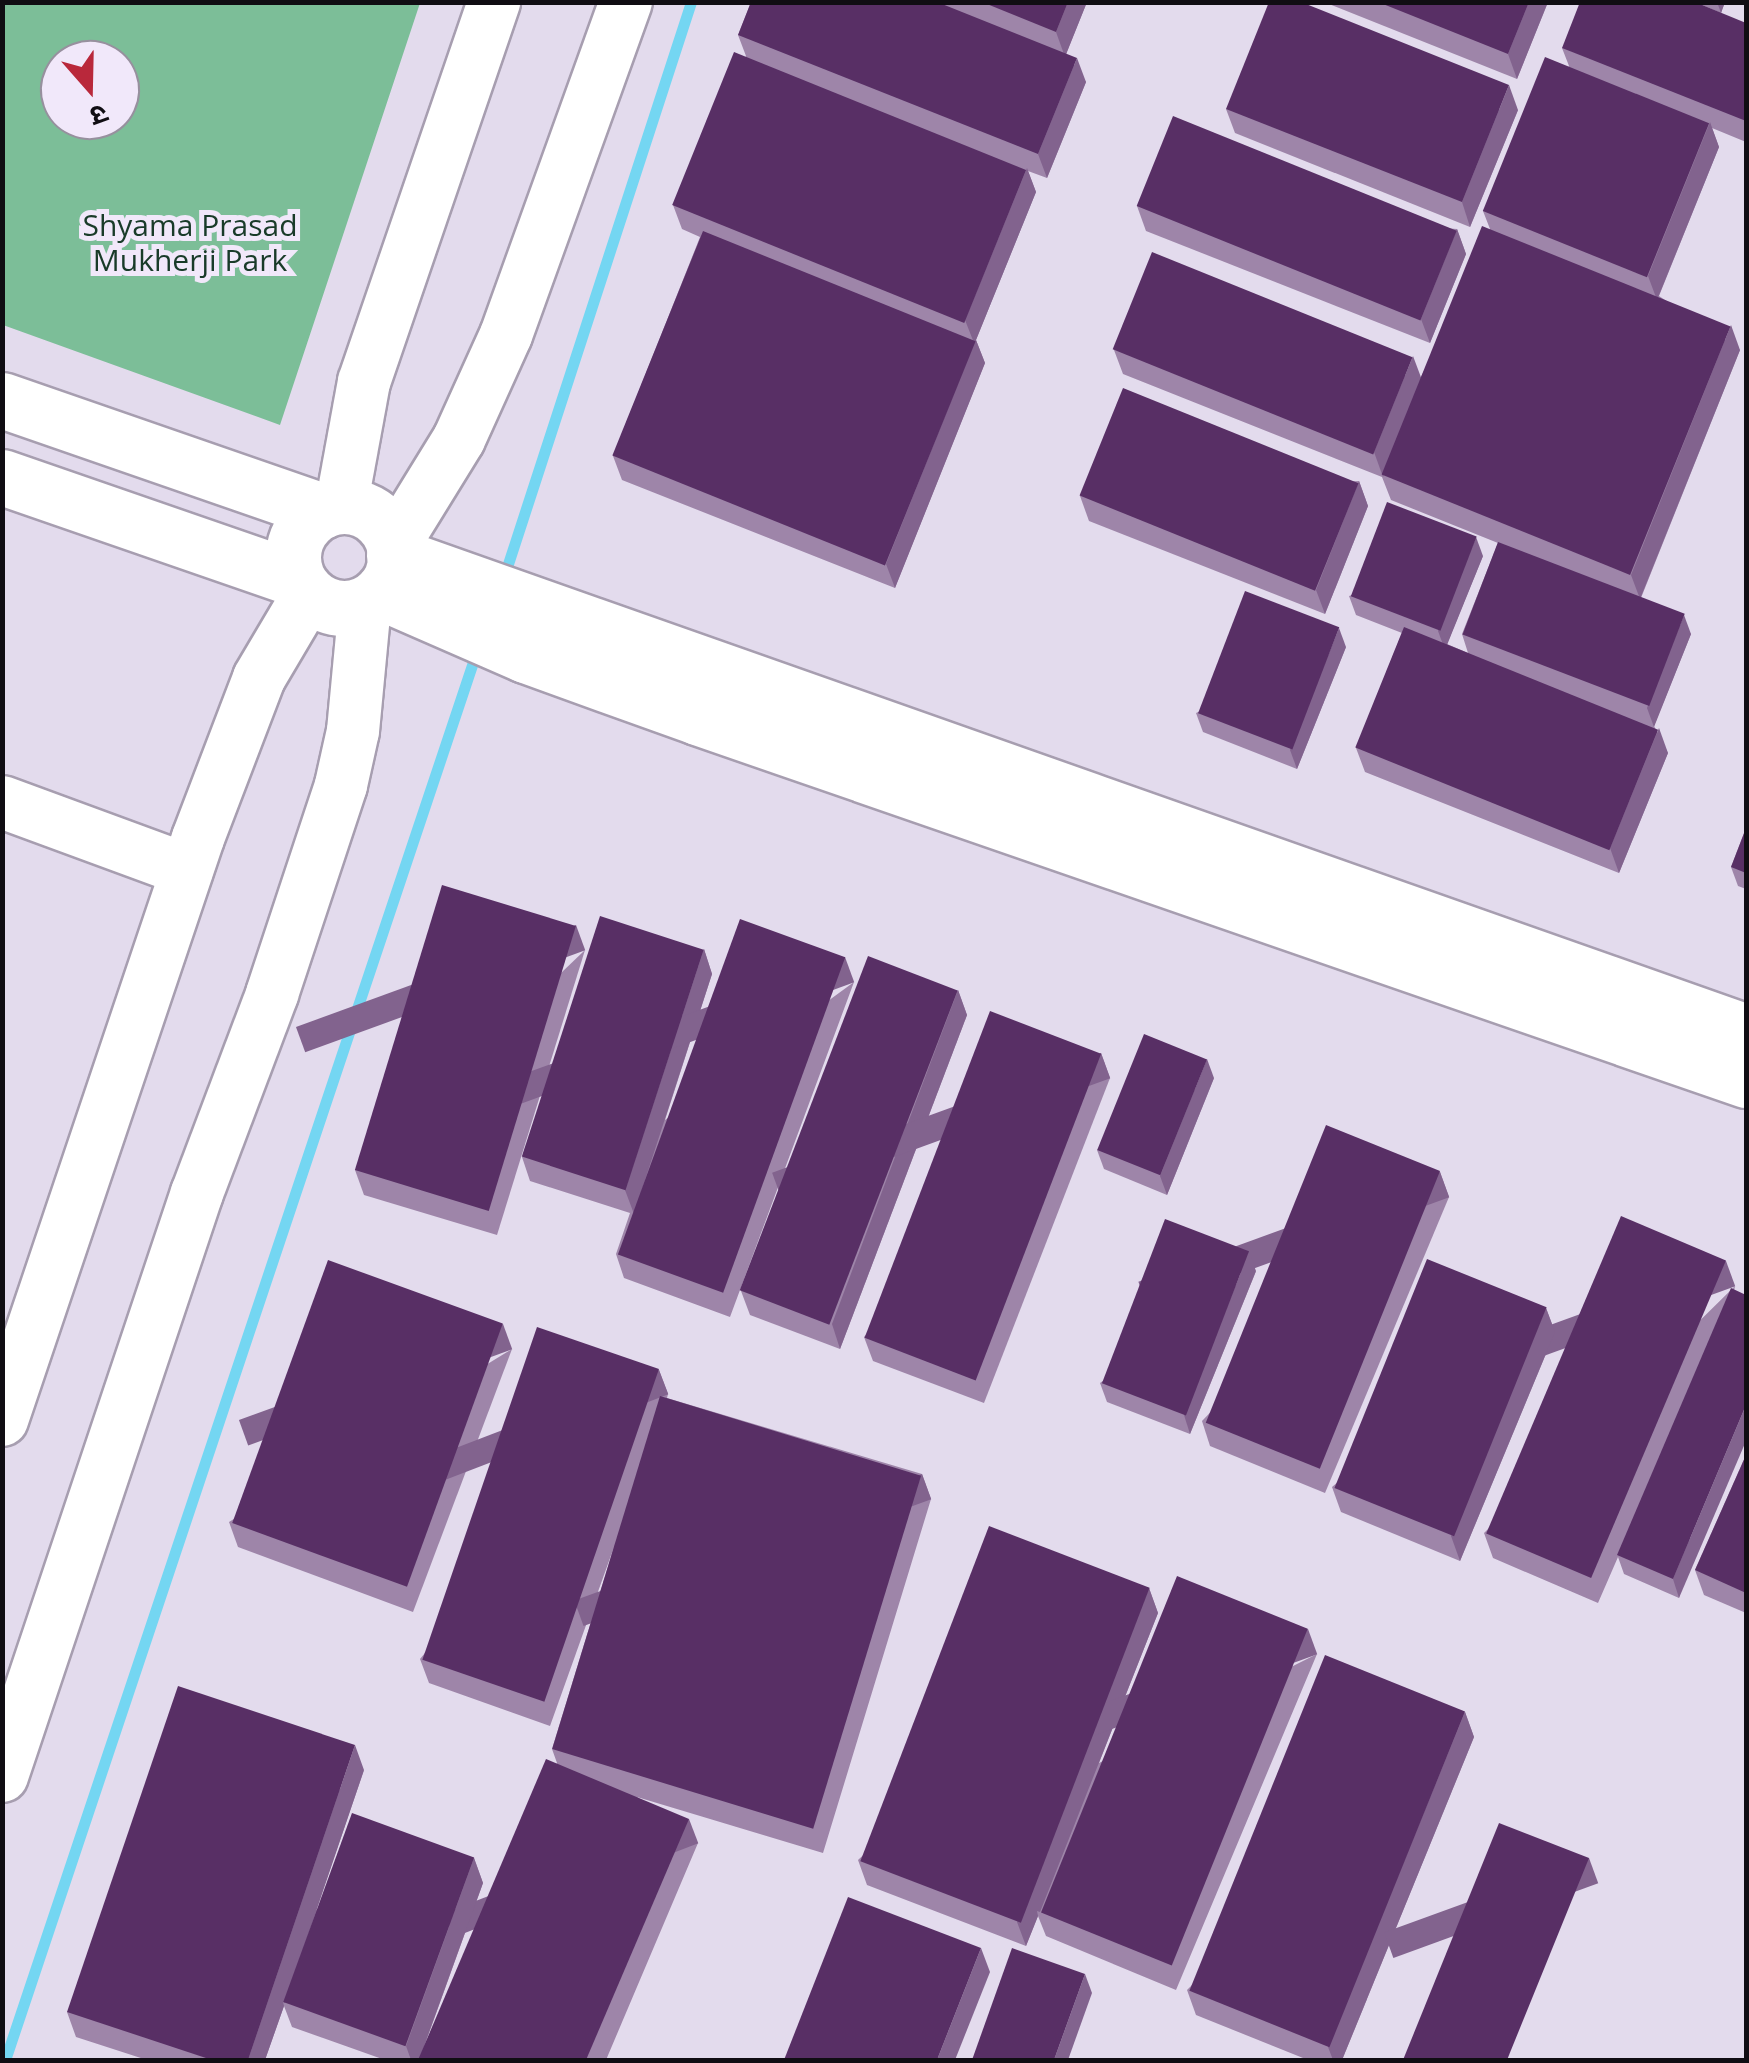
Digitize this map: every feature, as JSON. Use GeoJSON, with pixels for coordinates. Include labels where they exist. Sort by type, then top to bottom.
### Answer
{"type":"FeatureCollection","features":[{"type":"Feature","properties":{"kind":"main road"},"geometry":{"type":"LineString","coordinates":[[2,400],[332,509],[361,509],[378,520],[384,574]]}},
{"type":"Feature","properties":{"kind":"main road"},"geometry":{"type":"LineString","coordinates":[[2,477],[302,587],[326,605],[345,608],[384,574]]}},
{"type":"Feature","properties":{"kind":"main road"},"geometry":{"type":"LineString","coordinates":[[302,587],[292,559],[295,540],[306,523],[332,509]]}},
{"type":"Feature","properties":{"kind":"main road"},"geometry":{"type":"LineString","coordinates":[[384,574],[1746,1032]]}},
{"type":"Feature","properties":{"kind":"main road"},"geometry":{"type":"LineString","coordinates":[[384,574],[526,655],[1746,1080]]}},
{"type":"Feature","properties":{"kind":"street"},"geometry":{"type":"LineString","coordinates":[[332,509],[364,382],[494,2]]}},
{"type":"Feature","properties":{"kind":"street"},"geometry":{"type":"LineString","coordinates":[[2,1776],[197,1193],[272,994],[341,785],[384,574],[459,440],[490,372],[626,2]]}},
{"type":"Feature","properties":{"kind":"street"},"geometry":{"type":"LineString","coordinates":[[2,1420],[187,870],[259,678],[302,587]]}},
{"type":"Feature","properties":{"kind":"street"},"geometry":{"type":"LineString","coordinates":[[2,802],[187,870]]}},
{"type":"Feature","properties":{"kind":"green space","name":"Shyama Prasad Mukherji Park"},"geometry":{"type":"Polygon","coordinates":[[[2,3],[420,3],[280,425],[3,325],[2,3]]]}},
{"type":"Feature","properties":{"kind":"building"},"geometry":{"type":"Polygon","coordinates":[[[751,2],[937,2],[1077,58],[1038,154],[738,35],[751,2]]]}},
{"type":"Feature","properties":{"kind":"building"},"geometry":{"type":"Polygon","coordinates":[[[982,2],[1068,2],[1056,32],[982,2]]]}},
{"type":"Feature","properties":{"kind":"building"},"geometry":{"type":"Polygon","coordinates":[[[1269,2],[1301,2],[1509,85],[1462,202],[1226,109],[1269,2]]]}},
{"type":"Feature","properties":{"kind":"building"},"geometry":{"type":"Polygon","coordinates":[[[1378,2],[1529,2],[1508,54],[1378,2]]]}},
{"type":"Feature","properties":{"kind":"building"},"geometry":{"type":"Polygon","coordinates":[[[1580,2],[1695,2],[1746,23],[1746,121],[1562,48],[1580,2]]]}},
{"type":"Feature","properties":{"kind":"building"},"geometry":{"type":"Polygon","coordinates":[[[734,52],[1026,170],[964,323],[672,205],[734,52]]]}},
{"type":"Feature","properties":{"kind":"building"},"geometry":{"type":"Polygon","coordinates":[[[1545,57],[1709,123],[1647,277],[1483,211],[1545,57]]]}},
{"type":"Feature","properties":{"kind":"building"},"geometry":{"type":"Polygon","coordinates":[[[1173,116],[1457,231],[1420,321],[1137,206],[1173,116]]]}},
{"type":"Feature","properties":{"kind":"building"},"geometry":{"type":"Polygon","coordinates":[[[1482,226],[1730,326],[1630,575],[1382,474],[1482,226]]]}},
{"type":"Feature","properties":{"kind":"building"},"geometry":{"type":"Polygon","coordinates":[[[703,231],[976,341],[885,566],[612,455],[703,231]]]}},
{"type":"Feature","properties":{"kind":"building"},"geometry":{"type":"Polygon","coordinates":[[[1152,252],[1413,357],[1373,455],[1113,349],[1152,252]]]}},
{"type":"Feature","properties":{"kind":"building"},"geometry":{"type":"Polygon","coordinates":[[[1123,388],[1359,483],[1315,591],[1080,496],[1123,388]]]}},
{"type":"Feature","properties":{"kind":"building"},"geometry":{"type":"Polygon","coordinates":[[[1387,502],[1477,536],[1440,631],[1351,596],[1387,502]]]}},
{"type":"Feature","properties":{"kind":"building"},"geometry":{"type":"Polygon","coordinates":[[[1498,542],[1685,614],[1649,706],[1463,634],[1498,542]]]}},
{"type":"Feature","properties":{"kind":"building"},"geometry":{"type":"Polygon","coordinates":[[[1245,591],[1339,627],[1292,749],[1198,713],[1245,591]]]}},
{"type":"Feature","properties":{"kind":"building"},"geometry":{"type":"Polygon","coordinates":[[[1404,627],[1658,730],[1609,850],[1355,748],[1404,627]]]}},
{"type":"Feature","properties":{"kind":"building"},"geometry":{"type":"Polygon","coordinates":[[[1746,828],[1746,873],[1731,867],[1746,828]]]}},
{"type":"Feature","properties":{"kind":"building"},"geometry":{"type":"Polygon","coordinates":[[[442,885],[576,926],[489,1211],[355,1170],[442,885]]]}},
{"type":"Feature","properties":{"kind":"building"},"geometry":{"type":"Polygon","coordinates":[[[600,916],[704,950],[625,1190],[522,1157],[600,916]]]}},
{"type":"Feature","properties":{"kind":"building"},"geometry":{"type":"Polygon","coordinates":[[[740,919],[845,957],[723,1293],[618,1254],[740,919]]]}},
{"type":"Feature","properties":{"kind":"building"},"geometry":{"type":"Polygon","coordinates":[[[868,956],[958,990],[829,1325],[740,1290],[868,956]]]}},
{"type":"Feature","properties":{"kind":"building"},"geometry":{"type":"Polygon","coordinates":[[[990,1011],[1101,1054],[976,1380],[865,1338],[990,1011]]]}},
{"type":"Feature","properties":{"kind":"building"},"geometry":{"type":"Polygon","coordinates":[[[1144,1034],[1207,1059],[1160,1175],[1097,1150],[1144,1034]]]}},
{"type":"Feature","properties":{"kind":"building"},"geometry":{"type":"Polygon","coordinates":[[[1326,1125],[1440,1171],[1320,1469],[1206,1423],[1326,1125]]]}},
{"type":"Feature","properties":{"kind":"building"},"geometry":{"type":"Polygon","coordinates":[[[1621,1216],[1726,1261],[1591,1578],[1486,1534],[1621,1216]]]}},
{"type":"Feature","properties":{"kind":"building"},"geometry":{"type":"Polygon","coordinates":[[[1165,1219],[1249,1251],[1186,1416],[1102,1383],[1165,1219]]]}},
{"type":"Feature","properties":{"kind":"building"},"geometry":{"type":"Polygon","coordinates":[[[1427,1259],[1547,1307],[1454,1536],[1334,1488],[1427,1259]]]}},
{"type":"Feature","properties":{"kind":"building"},"geometry":{"type":"Polygon","coordinates":[[[328,1260],[503,1324],[407,1587],[232,1523],[328,1260]]]}},
{"type":"Feature","properties":{"kind":"building"},"geometry":{"type":"Polygon","coordinates":[[[1731,1288],[1746,1295],[1746,1405],[1673,1579],[1617,1555],[1731,1288]]]}},
{"type":"Feature","properties":{"kind":"building"},"geometry":{"type":"Polygon","coordinates":[[[537,1327],[659,1369],[544,1702],[422,1660],[537,1327]]]}},
{"type":"Feature","properties":{"kind":"building"},"geometry":{"type":"Polygon","coordinates":[[[660,1396],[921,1476],[813,1829],[552,1749],[660,1396]]]}},
{"type":"Feature","properties":{"kind":"building"},"geometry":{"type":"Polygon","coordinates":[[[1746,1455],[1746,1593],[1695,1570],[1746,1455]]]}},
{"type":"Feature","properties":{"kind":"building"},"geometry":{"type":"Polygon","coordinates":[[[989,1526],[1150,1588],[1021,1923],[860,1861],[989,1526]]]}},
{"type":"Feature","properties":{"kind":"building"},"geometry":{"type":"Polygon","coordinates":[[[1177,1576],[1308,1629],[1172,1965],[1041,1913],[1177,1576]]]}},
{"type":"Feature","properties":{"kind":"building"},"geometry":{"type":"Polygon","coordinates":[[[1325,1655],[1465,1712],[1329,2047],[1189,1991],[1325,1655]]]}},
{"type":"Feature","properties":{"kind":"building"},"geometry":{"type":"Polygon","coordinates":[[[178,1686],[355,1745],[248,2060],[212,2060],[67,2012],[178,1686]]]}},
{"type":"Feature","properties":{"kind":"building"},"geometry":{"type":"Polygon","coordinates":[[[546,1759],[689,1819],[586,2060],[418,2060],[546,1759]]]}},
{"type":"Feature","properties":{"kind":"building"},"geometry":{"type":"Polygon","coordinates":[[[352,1813],[474,1857],[405,2046],[283,2002],[352,1813]]]}},
{"type":"Feature","properties":{"kind":"building"},"geometry":{"type":"Polygon","coordinates":[[[1499,1823],[1589,1858],[1507,2060],[1403,2060],[1499,1823]]]}},
{"type":"Feature","properties":{"kind":"building"},"geometry":{"type":"Polygon","coordinates":[[[848,1897],[981,1948],[937,2060],[784,2060],[848,1897]]]}},
{"type":"Feature","properties":{"kind":"building"},"geometry":{"type":"Polygon","coordinates":[[[1012,1948],[1085,1974],[1054,2060],[972,2060],[1012,1948]]]}},
{"type":"Feature","properties":{"kind":"waterway"},"geometry":{"type":"LineString","coordinates":[[506,570],[691,2]]}},
{"type":"Feature","properties":{"kind":"waterway"},"geometry":{"type":"LineString","coordinates":[[5,2060],[475,656]]}}]}
